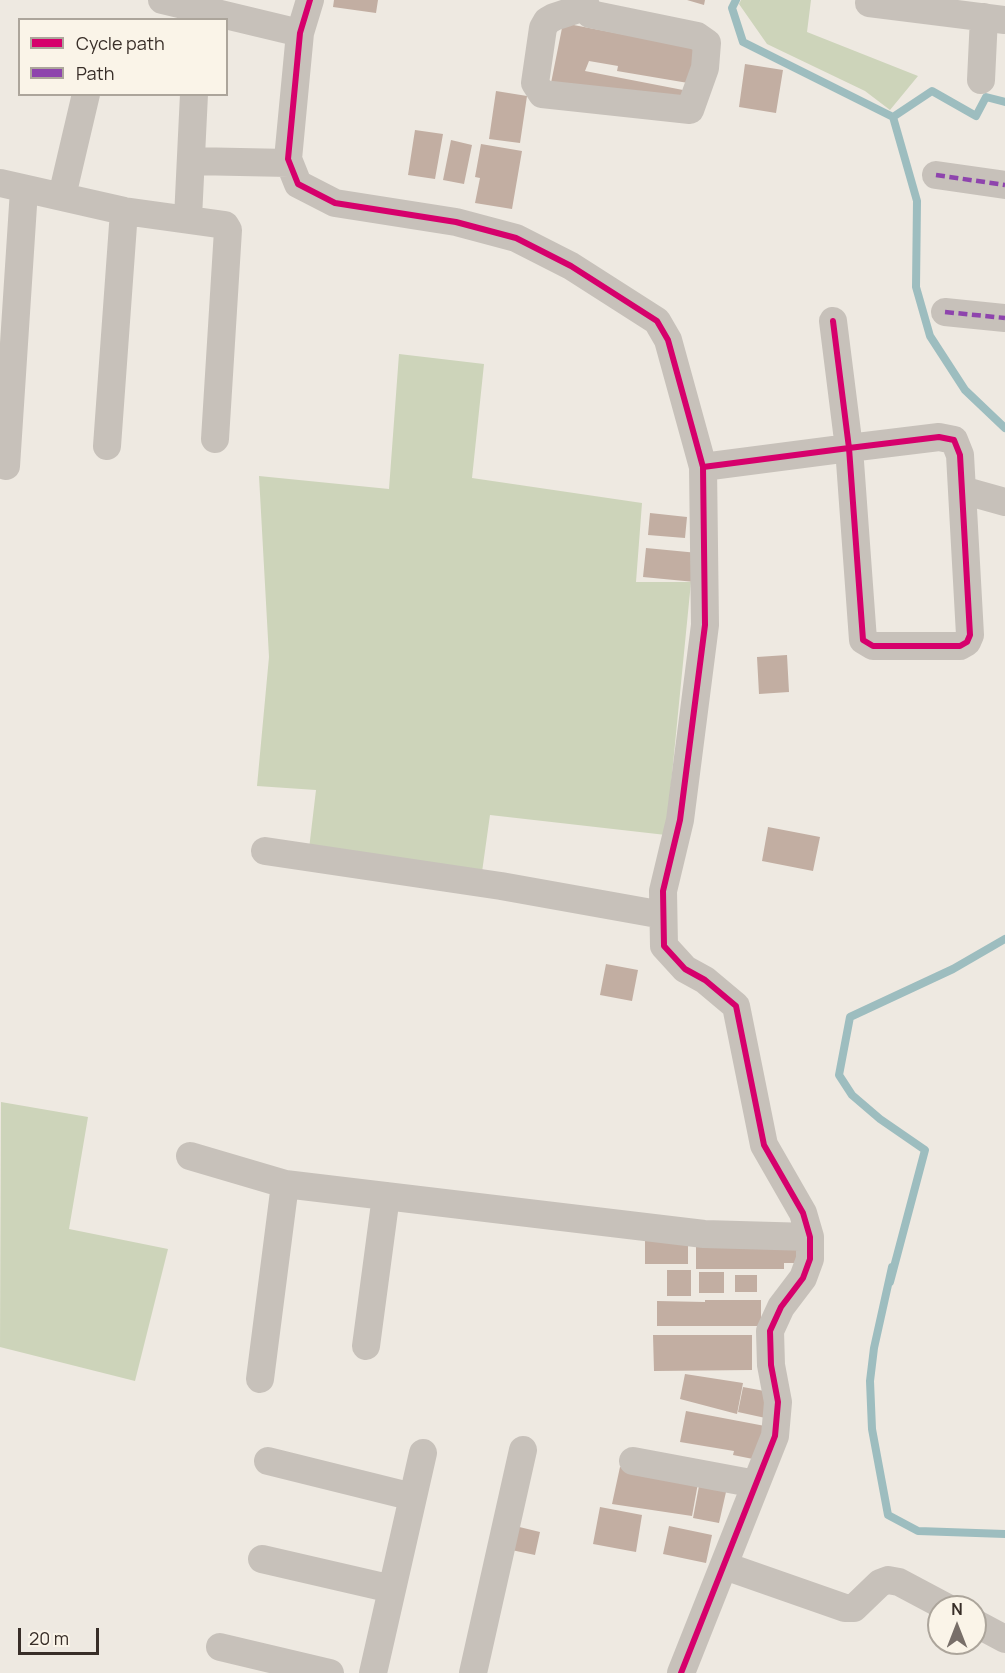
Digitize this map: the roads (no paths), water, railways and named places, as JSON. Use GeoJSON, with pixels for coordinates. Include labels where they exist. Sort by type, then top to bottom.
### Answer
{"type":"FeatureCollection","features":[{"type":"Feature","properties":{"kind":"street"},"geometry":{"type":"LineString","coordinates":[[162,0],[198,14],[219,18]]}},
{"type":"Feature","properties":{"kind":"street"},"geometry":{"type":"LineString","coordinates":[[310,0],[300,33],[289,163],[298,184],[335,203],[456,222],[516,237],[571,267],[657,321],[668,340],[703,467],[705,626],[680,820],[663,891],[664,946],[685,969],[705,980],[736,1006],[764,1145],[803,1212],[810,1237],[810,1259],[804,1278],[781,1307],[770,1330],[771,1365],[778,1402],[775,1436],[681,1673]]}},
{"type":"Feature","properties":{"kind":"street"},"geometry":{"type":"LineString","coordinates":[[584,3],[590,14],[697,36],[707,43],[705,68],[690,110],[542,94],[535,83],[543,28],[547,21],[584,3]]}},
{"type":"Feature","properties":{"kind":"street"},"geometry":{"type":"LineString","coordinates":[[869,3],[995,19],[981,80]]}},
{"type":"Feature","properties":{"kind":"street"},"geometry":{"type":"LineString","coordinates":[[228,20],[300,33]]}},
{"type":"Feature","properties":{"kind":"street"},"geometry":{"type":"LineString","coordinates":[[62,196],[86,96]]}},
{"type":"Feature","properties":{"kind":"street"},"geometry":{"type":"LineString","coordinates":[[188,218],[194,96]]}},
{"type":"Feature","properties":{"kind":"street"},"geometry":{"type":"LineString","coordinates":[[191,161],[289,163]]}},
{"type":"Feature","properties":{"kind":"street"},"geometry":{"type":"LineString","coordinates":[[936,175],[1005,185]]}},
{"type":"Feature","properties":{"kind":"street"},"geometry":{"type":"LineString","coordinates":[[6,466],[12,187],[124,211],[188,218],[225,225],[228,230],[215,439]]}},
{"type":"Feature","properties":{"kind":"street"},"geometry":{"type":"LineString","coordinates":[[107,446],[124,211]]}},
{"type":"Feature","properties":{"kind":"street"},"geometry":{"type":"LineString","coordinates":[[945,312],[1005,318]]}},
{"type":"Feature","properties":{"kind":"street"},"geometry":{"type":"LineString","coordinates":[[703,467],[849,448],[939,437],[954,440],[960,455],[970,635],[967,642],[960,645],[866,645],[863,640],[849,448],[833,321]]}},
{"type":"Feature","properties":{"kind":"street"},"geometry":{"type":"LineString","coordinates":[[962,490],[1005,502]]}},
{"type":"Feature","properties":{"kind":"street"},"geometry":{"type":"LineString","coordinates":[[265,851],[501,886],[663,915]]}},
{"type":"Feature","properties":{"kind":"street"},"geometry":{"type":"LineString","coordinates":[[190,1155],[285,1184],[704,1234],[810,1237]]}},
{"type":"Feature","properties":{"kind":"street"},"geometry":{"type":"LineString","coordinates":[[260,1379],[285,1184]]}},
{"type":"Feature","properties":{"kind":"street"},"geometry":{"type":"LineString","coordinates":[[366,1346],[386,1196]]}},
{"type":"Feature","properties":{"kind":"street"},"geometry":{"type":"LineString","coordinates":[[473,1673],[523,1450]]}},
{"type":"Feature","properties":{"kind":"street"},"geometry":{"type":"LineString","coordinates":[[373,1673],[423,1454]]}},
{"type":"Feature","properties":{"kind":"street"},"geometry":{"type":"LineString","coordinates":[[268,1461],[413,1497]]}},
{"type":"Feature","properties":{"kind":"street"},"geometry":{"type":"LineString","coordinates":[[633,1461],[756,1484]]}},
{"type":"Feature","properties":{"kind":"street"},"geometry":{"type":"LineString","coordinates":[[262,1560],[392,1589]]}},
{"type":"Feature","properties":{"kind":"street"},"geometry":{"type":"LineString","coordinates":[[725,1566],[845,1608],[854,1608],[880,1583],[888,1580],[899,1582],[927,1597]]}},
{"type":"Feature","properties":{"kind":"street"},"geometry":{"type":"LineString","coordinates":[[987,1629],[1005,1639]]}},
{"type":"Feature","properties":{"kind":"street"},"geometry":{"type":"LineString","coordinates":[[220,1647],[330,1673]]}},
{"type":"Feature","properties":{"kind":"waterway"},"geometry":{"type":"LineString","coordinates":[[736,0],[732,8],[743,42],[893,117],[917,201],[916,287],[930,336],[965,390],[1005,428]]}},
{"type":"Feature","properties":{"kind":"waterway"},"geometry":{"type":"LineString","coordinates":[[893,117],[932,91],[976,116],[986,97],[1005,102]]}},
{"type":"Feature","properties":{"kind":"waterway"},"geometry":{"type":"LineString","coordinates":[[1005,939],[953,969],[850,1017],[839,1075],[852,1095],[880,1119],[925,1150],[890,1282],[892,1267],[874,1348],[870,1381],[872,1429],[888,1515],[918,1531],[1005,1534]]}}]}
